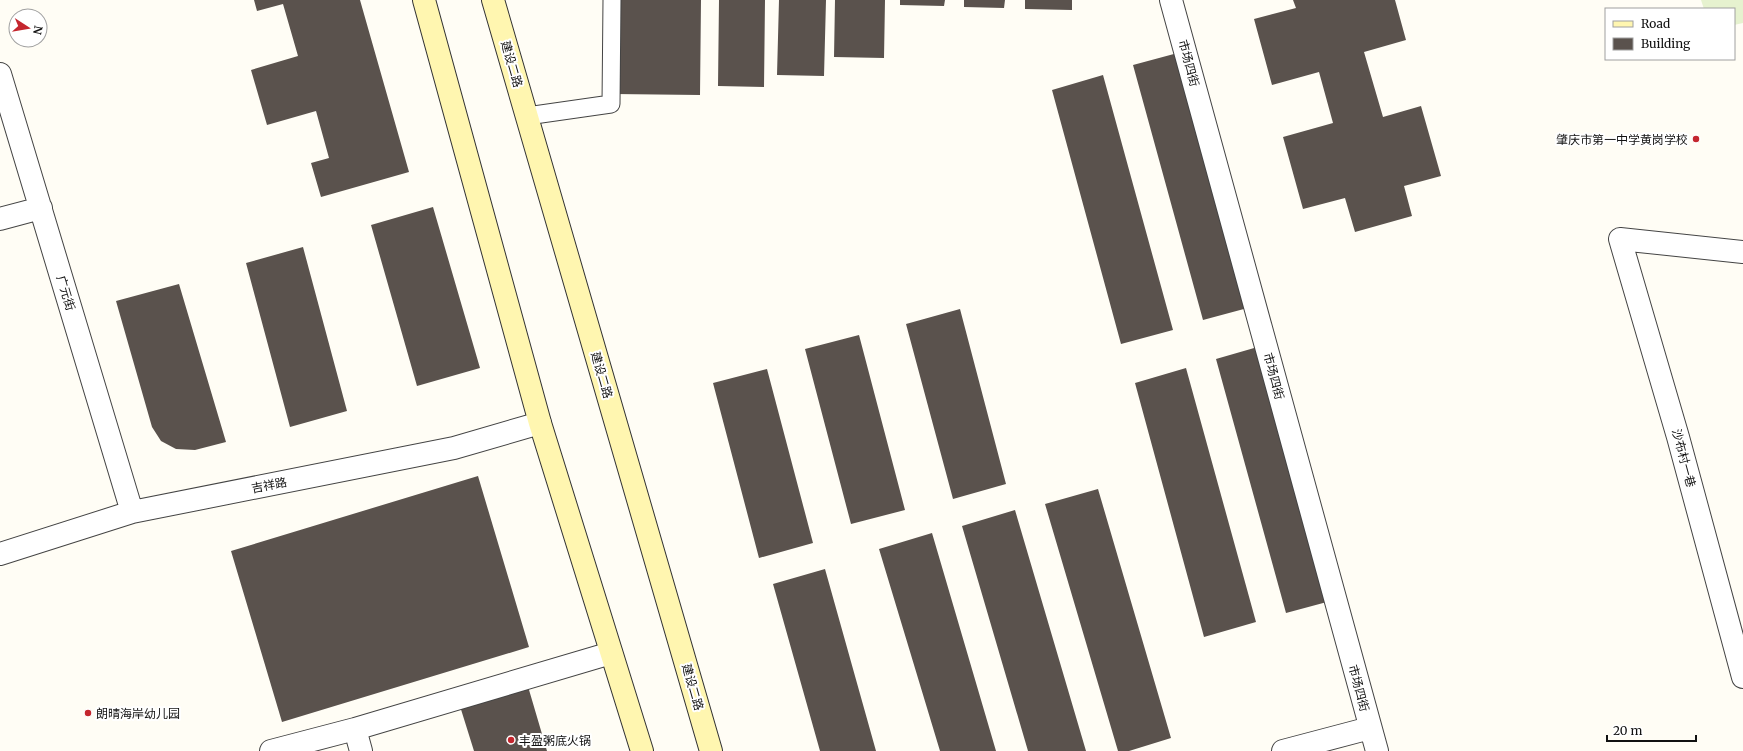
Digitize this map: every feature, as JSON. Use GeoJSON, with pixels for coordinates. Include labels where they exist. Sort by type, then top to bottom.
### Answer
{"type":"FeatureCollection","features":[{"type":"Feature","properties":{"kind":"main road"},"geometry":{"type":"LineString","coordinates":[[424,0],[540,423],[642,751]]}},
{"type":"Feature","properties":{"kind":"main road","name":"建设二路"},"geometry":{"type":"LineString","coordinates":[[493,0],[712,751]]}},
{"type":"Feature","properties":{"kind":"street","name":"市场四街"},"geometry":{"type":"LineString","coordinates":[[1171,0],[1377,751]]}},
{"type":"Feature","properties":{"kind":"street","name":"广元街"},"geometry":{"type":"LineString","coordinates":[[0,74],[132,512]]}},
{"type":"Feature","properties":{"kind":"street"},"geometry":{"type":"LineString","coordinates":[[0,219],[40,208]]}},
{"type":"Feature","properties":{"kind":"street","name":"沙布村一巷"},"geometry":{"type":"LineString","coordinates":[[1743,252],[1620,239],[1678,437],[1743,677]]}},
{"type":"Feature","properties":{"kind":"street","name":"吉祥路"},"geometry":{"type":"LineString","coordinates":[[0,554],[132,512],[454,448],[540,423]]}},
{"type":"Feature","properties":{"kind":"street"},"geometry":{"type":"LineString","coordinates":[[271,751],[354,729],[611,653]]}},
{"type":"Feature","properties":{"kind":"street"},"geometry":{"type":"LineString","coordinates":[[1283,751],[1370,728]]}},
{"type":"Feature","properties":{"kind":"street"},"geometry":{"type":"LineString","coordinates":[[354,729],[361,751]]}},
{"type":"Feature","properties":{"kind":"lane"},"geometry":{"type":"LineString","coordinates":[[527,116],[611,104],[612,0]]}},
{"type":"Feature","properties":{"kind":"green space"},"geometry":{"type":"Polygon","coordinates":[[[1701,0],[1743,0],[1743,23],[1735,25],[1735,8],[1704,8],[1701,0]]]}},
{"type":"Feature","properties":{"kind":"building"},"geometry":{"type":"Polygon","coordinates":[[[254,0],[360,0],[409,172],[321,197],[311,163],[329,158],[316,111],[267,125],[251,70],[298,56],[283,4],[257,11],[254,0]]]}},
{"type":"Feature","properties":{"kind":"building"},"geometry":{"type":"Polygon","coordinates":[[[615,0],[701,0],[700,95],[614,94],[615,0]]]}},
{"type":"Feature","properties":{"kind":"building"},"geometry":{"type":"Polygon","coordinates":[[[719,0],[765,0],[764,87],[718,86],[719,0]]]}},
{"type":"Feature","properties":{"kind":"building"},"geometry":{"type":"Polygon","coordinates":[[[779,0],[826,0],[824,76],[777,75],[779,0]]]}},
{"type":"Feature","properties":{"kind":"building"},"geometry":{"type":"Polygon","coordinates":[[[835,0],[885,0],[884,58],[834,57],[835,0]]]}},
{"type":"Feature","properties":{"kind":"building"},"geometry":{"type":"Polygon","coordinates":[[[900,0],[945,0],[944,6],[900,5],[900,0]]]}},
{"type":"Feature","properties":{"kind":"building"},"geometry":{"type":"Polygon","coordinates":[[[964,0],[1005,0],[1004,8],[964,7],[964,0]]]}},
{"type":"Feature","properties":{"kind":"building"},"geometry":{"type":"Polygon","coordinates":[[[1025,0],[1072,0],[1072,10],[1025,9],[1025,0]]]}},
{"type":"Feature","properties":{"kind":"building"},"geometry":{"type":"Polygon","coordinates":[[[1293,0],[1395,0],[1406,40],[1364,52],[1383,117],[1421,106],[1441,176],[1404,186],[1412,216],[1355,232],[1345,198],[1303,209],[1283,137],[1333,123],[1319,72],[1272,85],[1254,19],[1296,8],[1293,0]]]}},
{"type":"Feature","properties":{"kind":"building"},"geometry":{"type":"Polygon","coordinates":[[[1185,51],[1255,306],[1203,320],[1133,65],[1185,51]]]}},
{"type":"Feature","properties":{"kind":"building"},"geometry":{"type":"Polygon","coordinates":[[[1103,75],[1173,330],[1121,344],[1052,90],[1103,75]]]}},
{"type":"Feature","properties":{"kind":"building"},"geometry":{"type":"Polygon","coordinates":[[[433,207],[480,368],[417,386],[371,225],[433,207]]]}},
{"type":"Feature","properties":{"kind":"building"},"geometry":{"type":"Polygon","coordinates":[[[303,247],[347,411],[290,427],[246,263],[303,247]]]}},
{"type":"Feature","properties":{"kind":"building"},"geometry":{"type":"Polygon","coordinates":[[[179,284],[226,442],[195,450],[176,449],[161,441],[152,427],[116,301],[179,284]]]}},
{"type":"Feature","properties":{"kind":"building"},"geometry":{"type":"Polygon","coordinates":[[[960,309],[1006,484],[953,499],[906,324],[960,309]]]}},
{"type":"Feature","properties":{"kind":"building"},"geometry":{"type":"Polygon","coordinates":[[[859,335],[905,510],[851,524],[805,349],[859,335]]]}},
{"type":"Feature","properties":{"kind":"building"},"geometry":{"type":"Polygon","coordinates":[[[1268,344],[1338,599],[1286,613],[1216,359],[1268,344]]]}},
{"type":"Feature","properties":{"kind":"building"},"geometry":{"type":"Polygon","coordinates":[[[1186,368],[1256,622],[1204,637],[1135,383],[1186,368]]]}},
{"type":"Feature","properties":{"kind":"building"},"geometry":{"type":"Polygon","coordinates":[[[767,369],[813,543],[759,558],[713,383],[767,369]]]}},
{"type":"Feature","properties":{"kind":"building"},"geometry":{"type":"Polygon","coordinates":[[[478,476],[529,647],[282,722],[231,551],[478,476]]]}},
{"type":"Feature","properties":{"kind":"building"},"geometry":{"type":"Polygon","coordinates":[[[1098,489],[1171,738],[1129,751],[1118,751],[1045,504],[1098,489]]]}},
{"type":"Feature","properties":{"kind":"building"},"geometry":{"type":"Polygon","coordinates":[[[1015,510],[1086,751],[1028,751],[962,526],[1015,510]]]}},
{"type":"Feature","properties":{"kind":"building"},"geometry":{"type":"Polygon","coordinates":[[[932,533],[996,751],[940,751],[879,549],[932,533]]]}},
{"type":"Feature","properties":{"kind":"building"},"geometry":{"type":"Polygon","coordinates":[[[825,569],[876,751],[820,751],[773,584],[825,569]]]}},
{"type":"Feature","properties":{"kind":"building"},"geometry":{"type":"Polygon","coordinates":[[[527,683],[547,751],[474,751],[459,703],[527,683]]]}},
{"type":"Feature","properties":{"kind":"place","name":"肇庆市第一中学黄岗学校"},"geometry":{"type":"Point","coordinates":[1696,139]}},
{"type":"Feature","properties":{"kind":"place","name":"朗晴海岸幼儿园"},"geometry":{"type":"Point","coordinates":[88,713]}},
{"type":"Feature","properties":{"kind":"place","name":"丰盈粥底火锅"},"geometry":{"type":"Point","coordinates":[511,740]}}]}
